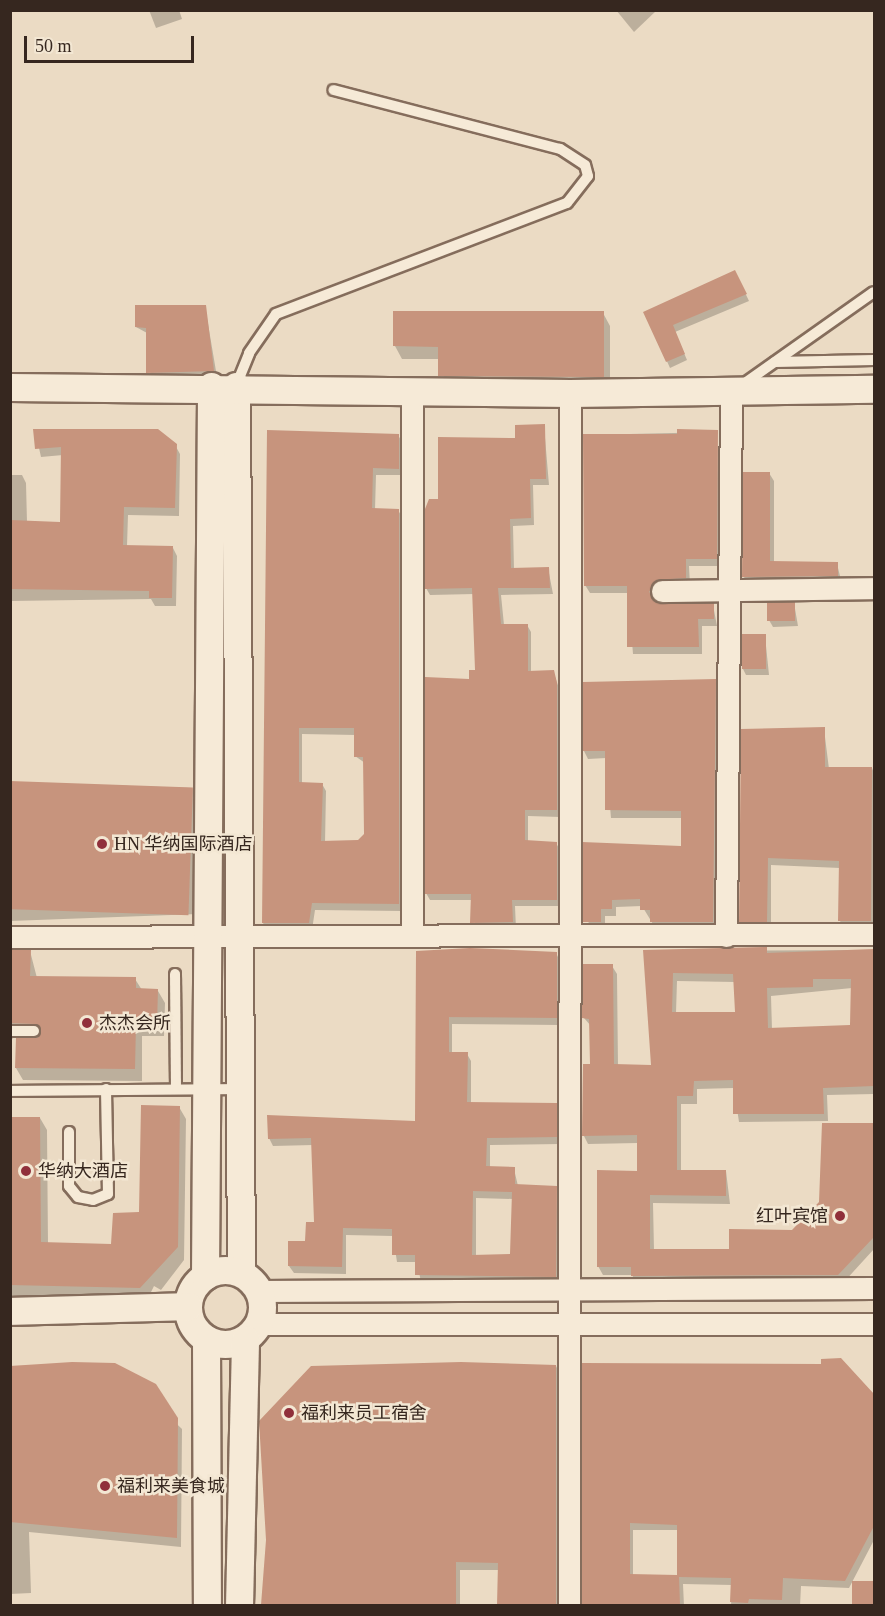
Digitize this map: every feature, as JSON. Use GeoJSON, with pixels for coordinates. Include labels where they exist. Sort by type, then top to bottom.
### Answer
{"type":"FeatureCollection","features":[{"type":"Feature","properties":{"kind":"street"},"geometry":{"type":"LineString","coordinates":[[224,386],[241,1089],[252,1331],[241,1512],[239,1605]]}},
{"type":"Feature","properties":{"kind":"street"},"geometry":{"type":"LineString","coordinates":[[224,386],[205,937],[205,1276],[188,1306],[190,1319],[206,1339],[220,1344],[252,1331],[451,1323],[874,1324]]}},
{"type":"Feature","properties":{"kind":"street"},"geometry":{"type":"LineString","coordinates":[[10,387],[224,386],[570,393],[731,393],[874,389]]}},
{"type":"Feature","properties":{"kind":"street"},"geometry":{"type":"LineString","coordinates":[[412,389],[412,935]]}},
{"type":"Feature","properties":{"kind":"street"},"geometry":{"type":"LineString","coordinates":[[568,1605],[567,1289],[573,935],[570,393]]}},
{"type":"Feature","properties":{"kind":"street"},"geometry":{"type":"LineString","coordinates":[[726,936],[731,393]]}},
{"type":"Feature","properties":{"kind":"street"},"geometry":{"type":"LineString","coordinates":[[662,591],[874,588]]}},
{"type":"Feature","properties":{"kind":"street"},"geometry":{"type":"LineString","coordinates":[[10,937],[205,937],[239,934],[726,936],[874,934]]}},
{"type":"Feature","properties":{"kind":"street"},"geometry":{"type":"LineString","coordinates":[[205,1276],[250,1282],[449,1290],[874,1288]]}},
{"type":"Feature","properties":{"kind":"street"},"geometry":{"type":"LineString","coordinates":[[449,1290],[451,1323]]}},
{"type":"Feature","properties":{"kind":"street"},"geometry":{"type":"LineString","coordinates":[[10,1311],[188,1306]]}},
{"type":"Feature","properties":{"kind":"street"},"geometry":{"type":"LineString","coordinates":[[206,1339],[207,1605]]}},
{"type":"Feature","properties":{"kind":"street"},"geometry":{"type":"LineString","coordinates":[[207,1514],[241,1512]]}},
{"type":"Feature","properties":{"kind":"lane"},"geometry":{"type":"LineString","coordinates":[[224,386],[276,314],[567,203],[588,176],[585,165],[560,149],[334,90]]}},
{"type":"Feature","properties":{"kind":"lane"},"geometry":{"type":"LineString","coordinates":[[731,393],[874,292]]}},
{"type":"Feature","properties":{"kind":"lane"},"geometry":{"type":"LineString","coordinates":[[775,362],[874,360]]}},
{"type":"Feature","properties":{"kind":"lane"},"geometry":{"type":"LineString","coordinates":[[175,974],[176,1088]]}},
{"type":"Feature","properties":{"kind":"lane"},"geometry":{"type":"LineString","coordinates":[[10,1031],[33,1031]]}},
{"type":"Feature","properties":{"kind":"lane"},"geometry":{"type":"LineString","coordinates":[[69,1132],[69,1186],[78,1197],[108,1194],[106,1089]]}},
{"type":"Feature","properties":{"kind":"lane"},"geometry":{"type":"LineString","coordinates":[[10,1090],[241,1089]]}},
{"type":"Feature","properties":{"kind":"building"},"geometry":{"type":"Polygon","coordinates":[[[735,270],[747,294],[673,325],[685,354],[666,362],[643,312],[735,270]]]}},
{"type":"Feature","properties":{"kind":"building"},"geometry":{"type":"Polygon","coordinates":[[[135,305],[206,305],[214,371],[146,373],[146,328],[135,327],[135,305]]]}},
{"type":"Feature","properties":{"kind":"building"},"geometry":{"type":"Polygon","coordinates":[[[393,311],[604,311],[604,377],[438,376],[438,347],[393,346],[393,311]]]}},
{"type":"Feature","properties":{"kind":"building"},"geometry":{"type":"Polygon","coordinates":[[[545,424],[546,479],[530,479],[531,518],[510,519],[511,568],[549,567],[550,588],[498,588],[501,624],[528,624],[528,671],[554,670],[557,683],[557,810],[525,810],[525,840],[557,842],[557,900],[512,900],[513,922],[470,923],[471,894],[425,894],[425,677],[469,679],[469,670],[475,670],[472,588],[425,589],[425,509],[429,499],[438,499],[438,437],[515,438],[515,425],[545,424]]]}},
{"type":"Feature","properties":{"kind":"building"},"geometry":{"type":"Polygon","coordinates":[[[33,429],[158,429],[177,444],[175,508],[124,507],[123,545],[173,546],[172,598],[149,598],[149,591],[10,589],[10,520],[60,522],[61,447],[35,449],[33,429]]]}},
{"type":"Feature","properties":{"kind":"building"},"geometry":{"type":"Polygon","coordinates":[[[677,429],[718,430],[717,559],[686,559],[686,578],[656,580],[649,592],[662,604],[714,603],[714,619],[698,619],[699,647],[627,647],[627,586],[584,586],[583,434],[677,434],[677,429]]]}},
{"type":"Feature","properties":{"kind":"building"},"geometry":{"type":"Polygon","coordinates":[[[267,430],[399,434],[399,469],[373,468],[372,508],[399,509],[399,904],[312,903],[309,923],[262,923],[267,430]],[[299,728],[299,782],[323,783],[321,841],[358,840],[364,834],[363,757],[354,757],[354,728],[299,728]]]}},
{"type":"Feature","properties":{"kind":"building"},"geometry":{"type":"Polygon","coordinates":[[[743,472],[770,472],[770,561],[838,562],[838,576],[742,577],[743,472]]]}},
{"type":"Feature","properties":{"kind":"building"},"geometry":{"type":"Polygon","coordinates":[[[767,602],[795,602],[795,621],[767,621],[767,602]]]}},
{"type":"Feature","properties":{"kind":"building"},"geometry":{"type":"Polygon","coordinates":[[[742,634],[766,634],[766,669],[742,669],[742,634]]]}},
{"type":"Feature","properties":{"kind":"building"},"geometry":{"type":"Polygon","coordinates":[[[716,679],[713,922],[650,922],[650,910],[640,910],[640,899],[612,900],[612,909],[601,909],[601,922],[583,922],[582,842],[681,846],[681,811],[605,810],[605,751],[582,751],[583,682],[716,679]]]}},
{"type":"Feature","properties":{"kind":"building"},"geometry":{"type":"Polygon","coordinates":[[[825,727],[825,767],[872,767],[871,921],[838,921],[839,861],[768,858],[767,922],[739,922],[741,729],[825,727]]]}},
{"type":"Feature","properties":{"kind":"building","name":"HN 华纳国际酒店"},"geometry":{"type":"Polygon","coordinates":[[[10,781],[193,787],[188,915],[10,909],[10,781]]]}},
{"type":"Feature","properties":{"kind":"building"},"geometry":{"type":"Polygon","coordinates":[[[767,947],[767,953],[874,949],[874,1086],[823,1088],[824,1114],[733,1114],[733,1080],[694,1081],[693,1096],[677,1096],[677,1170],[726,1170],[726,1196],[650,1195],[650,1249],[729,1249],[729,1229],[792,1230],[819,1202],[822,1123],[873,1123],[873,1238],[838,1275],[631,1276],[631,1267],[597,1267],[597,1170],[637,1171],[637,1135],[582,1136],[583,1064],[590,1064],[589,1019],[582,1018],[582,964],[613,964],[614,1064],[651,1065],[643,950],[767,947]],[[673,973],[672,1012],[735,1012],[733,974],[673,973]],[[813,979],[813,987],[767,988],[768,1028],[850,1025],[851,979],[813,979]]]}},
{"type":"Feature","properties":{"kind":"building"},"geometry":{"type":"Polygon","coordinates":[[[470,948],[557,952],[557,1018],[449,1017],[449,1052],[468,1052],[467,1102],[557,1103],[557,1137],[487,1138],[486,1166],[515,1167],[515,1184],[557,1186],[556,1277],[415,1275],[415,1255],[392,1255],[392,1229],[343,1228],[342,1267],[288,1266],[288,1241],[305,1241],[306,1222],[314,1222],[311,1138],[268,1139],[267,1115],[415,1121],[416,951],[470,948]],[[473,1191],[472,1255],[510,1254],[512,1192],[473,1191]]]}},
{"type":"Feature","properties":{"kind":"building","name":"杰杰会所"},"geometry":{"type":"Polygon","coordinates":[[[10,950],[31,950],[30,976],[136,977],[136,988],[158,989],[157,1025],[136,1024],[135,1069],[15,1068],[16,1038],[37,1038],[41,1030],[35,1024],[10,1023],[10,950]]]}},
{"type":"Feature","properties":{"kind":"building"},"geometry":{"type":"Polygon","coordinates":[[[141,1105],[180,1106],[178,1247],[140,1288],[10,1285],[10,1117],[40,1117],[41,1242],[111,1244],[113,1213],[139,1212],[141,1105]]]}},
{"type":"Feature","properties":{"kind":"building"},"geometry":{"type":"Polygon","coordinates":[[[841,1358],[874,1394],[874,1526],[845,1581],[783,1578],[782,1600],[749,1599],[748,1603],[730,1602],[731,1578],[679,1577],[680,1605],[582,1605],[582,1363],[821,1364],[821,1359],[841,1358]],[[630,1523],[630,1574],[677,1575],[677,1525],[630,1523]]]}},
{"type":"Feature","properties":{"kind":"building","name":"福利来美食城"},"geometry":{"type":"Polygon","coordinates":[[[72,1362],[115,1363],[156,1384],[178,1418],[177,1538],[10,1522],[10,1366],[72,1362]]]}},
{"type":"Feature","properties":{"kind":"building"},"geometry":{"type":"Polygon","coordinates":[[[461,1362],[556,1365],[556,1605],[497,1605],[498,1563],[456,1562],[456,1605],[261,1605],[266,1540],[259,1421],[311,1366],[461,1362]]]}},
{"type":"Feature","properties":{"kind":"building"},"geometry":{"type":"Polygon","coordinates":[[[852,1581],[873,1581],[873,1605],[852,1605],[852,1581]]]}},
{"type":"Feature","properties":{"kind":"place","name":"HN 华纳国际酒店"},"geometry":{"type":"Point","coordinates":[102,844]}},
{"type":"Feature","properties":{"kind":"place","name":"杰杰会所"},"geometry":{"type":"Point","coordinates":[87,1023]}},
{"type":"Feature","properties":{"kind":"place","name":"华纳大酒店"},"geometry":{"type":"Point","coordinates":[26,1171]}},
{"type":"Feature","properties":{"kind":"place","name":"红叶宾馆"},"geometry":{"type":"Point","coordinates":[840,1216]}},
{"type":"Feature","properties":{"kind":"place","name":"福利来员工宿舍"},"geometry":{"type":"Point","coordinates":[289,1413]}},
{"type":"Feature","properties":{"kind":"place","name":"福利来美食城"},"geometry":{"type":"Point","coordinates":[105,1486]}}]}
